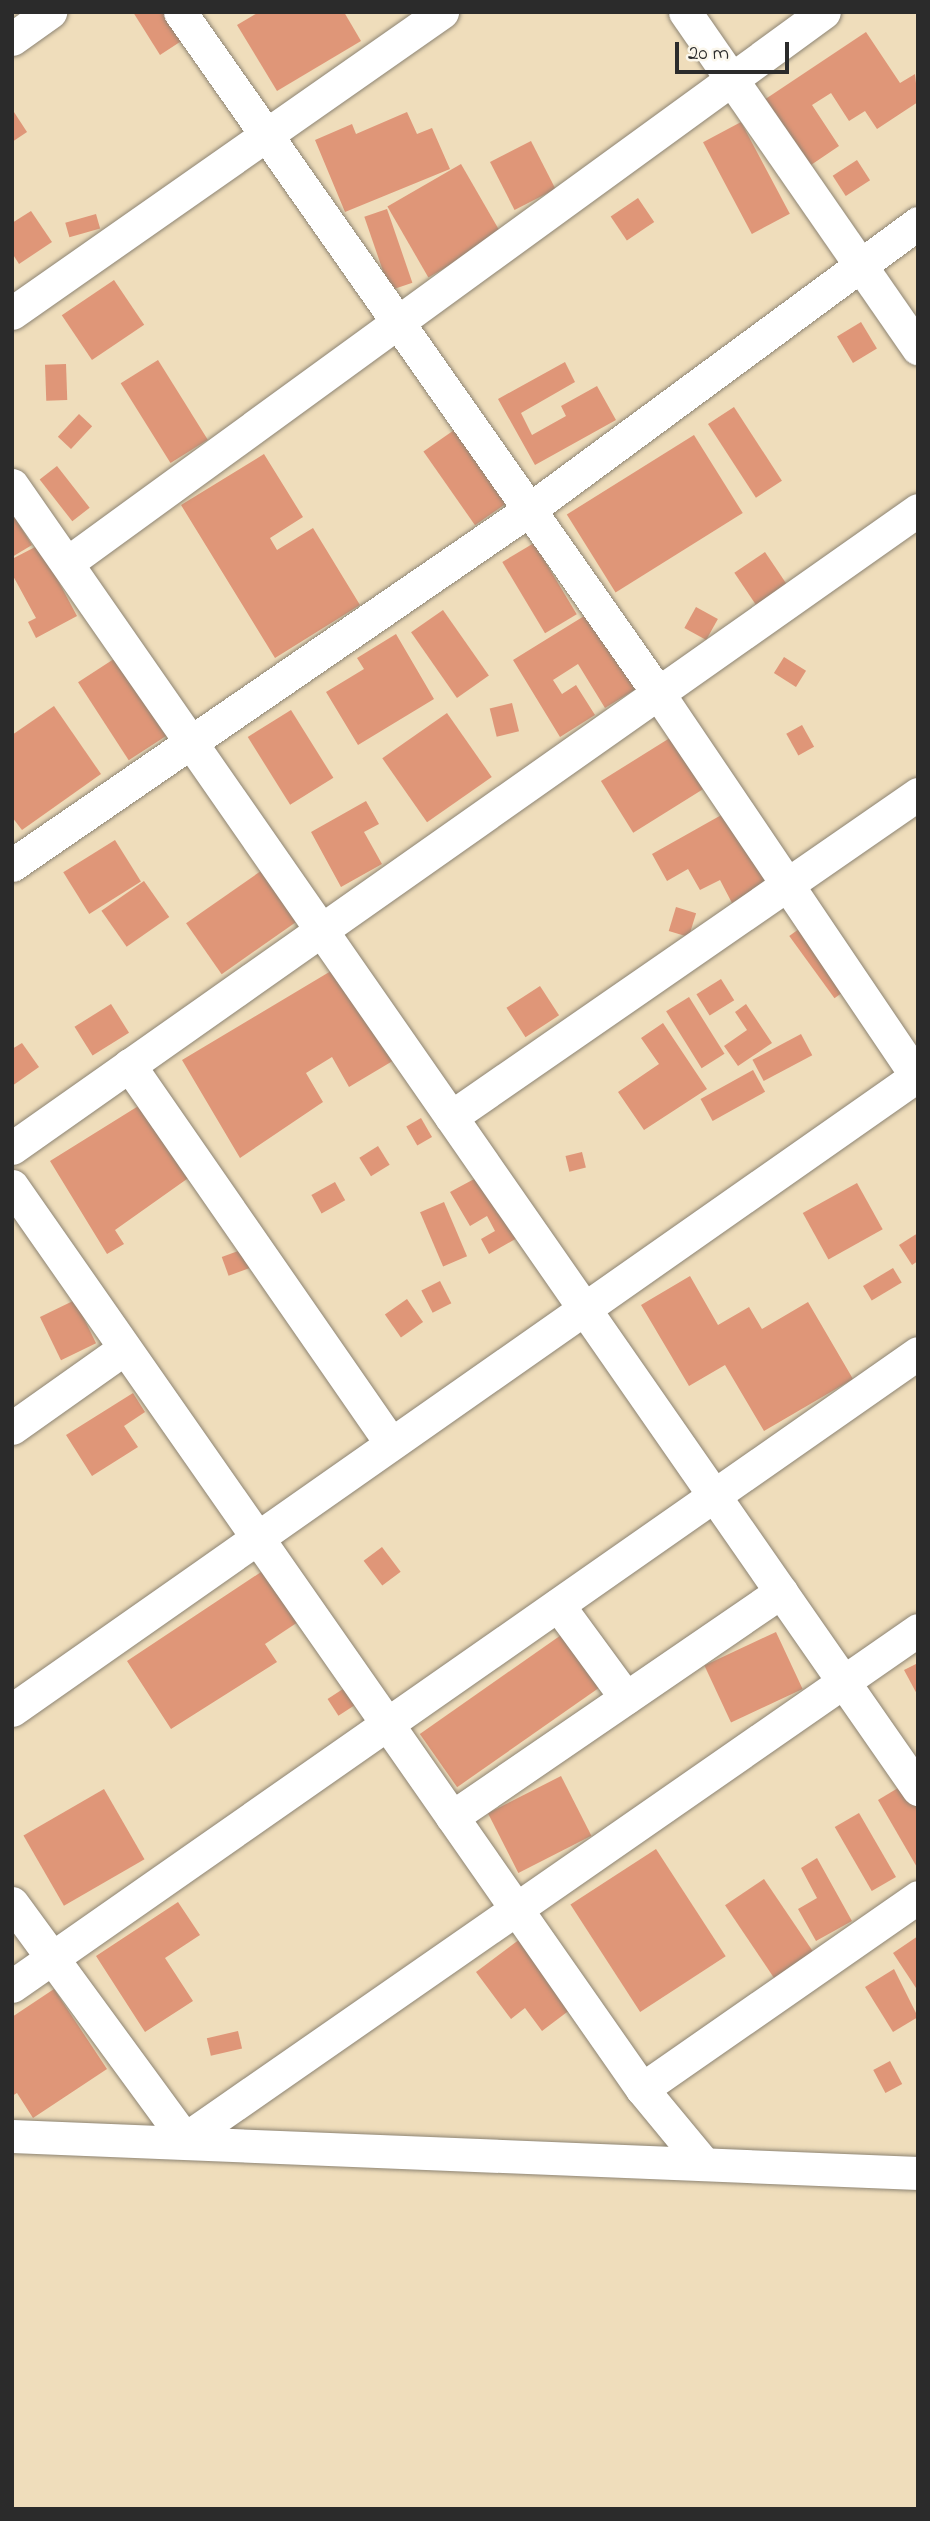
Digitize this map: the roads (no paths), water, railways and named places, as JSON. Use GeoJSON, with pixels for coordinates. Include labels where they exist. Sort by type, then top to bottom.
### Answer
{"type":"FeatureCollection","features":[{"type":"Feature","properties":{"kind":"street"},"geometry":{"type":"LineString","coordinates":[[12,39],[50,12]]}},
{"type":"Feature","properties":{"kind":"street"},"geometry":{"type":"LineString","coordinates":[[12,1710],[582,1306],[917,1077],[785,888],[656,690],[526,512],[180,12]]}},
{"type":"Feature","properties":{"kind":"street"},"geometry":{"type":"LineString","coordinates":[[12,313],[442,12]]}},
{"type":"Feature","properties":{"kind":"street"},"geometry":{"type":"LineString","coordinates":[[685,12],[918,348]]}},
{"type":"Feature","properties":{"kind":"street"},"geometry":{"type":"LineString","coordinates":[[66,563],[398,327],[730,77],[824,12]]}},
{"type":"Feature","properties":{"kind":"street"},"geometry":{"type":"LineString","coordinates":[[12,865],[526,512],[918,223]]}},
{"type":"Feature","properties":{"kind":"street"},"geometry":{"type":"LineString","coordinates":[[12,485],[918,1789]]}},
{"type":"Feature","properties":{"kind":"street"},"geometry":{"type":"LineString","coordinates":[[12,1148],[656,690],[918,510]]}},
{"type":"Feature","properties":{"kind":"street"},"geometry":{"type":"LineString","coordinates":[[451,1117],[785,888],[918,793]]}},
{"type":"Feature","properties":{"kind":"street"},"geometry":{"type":"LineString","coordinates":[[129,1065],[390,1442]]}},
{"type":"Feature","properties":{"kind":"street"},"geometry":{"type":"LineString","coordinates":[[12,1186],[642,2089],[700,2159]]}},
{"type":"Feature","properties":{"kind":"street"},"geometry":{"type":"LineString","coordinates":[[12,1428],[125,1348]]}},
{"type":"Feature","properties":{"kind":"street"},"geometry":{"type":"LineString","coordinates":[[12,1986],[918,1353]]}},
{"type":"Feature","properties":{"kind":"street"},"geometry":{"type":"LineString","coordinates":[[452,1817],[781,1592]]}},
{"type":"Feature","properties":{"kind":"street"},"geometry":{"type":"LineString","coordinates":[[558,1605],[626,1698]]}},
{"type":"Feature","properties":{"kind":"street"},"geometry":{"type":"LineString","coordinates":[[185,2139],[918,1630]]}},
{"type":"Feature","properties":{"kind":"street"},"geometry":{"type":"LineString","coordinates":[[642,2089],[918,1896]]}},
{"type":"Feature","properties":{"kind":"street"},"geometry":{"type":"LineString","coordinates":[[12,1903],[185,2139]]}},
{"type":"Feature","properties":{"kind":"street"},"geometry":{"type":"LineString","coordinates":[[12,2136],[185,2139],[910,2167]]}}]}
